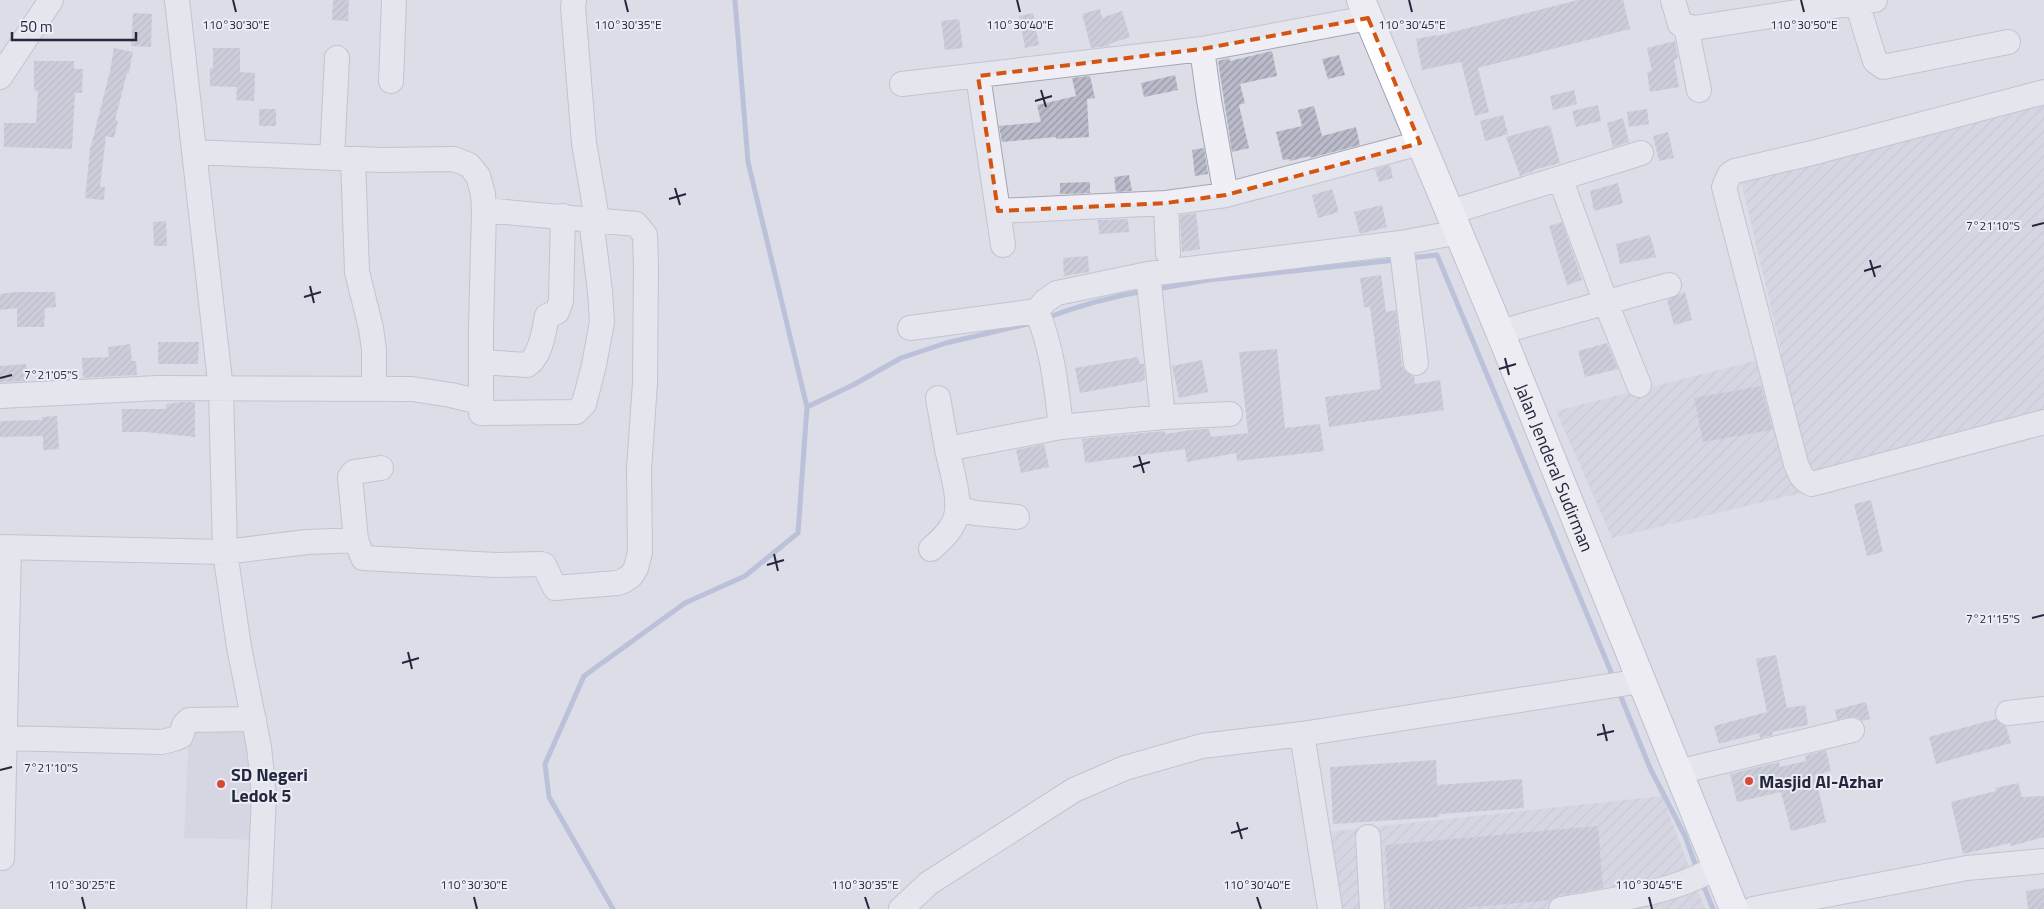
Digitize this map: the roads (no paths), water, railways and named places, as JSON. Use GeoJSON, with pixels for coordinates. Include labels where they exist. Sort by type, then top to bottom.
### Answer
{"type":"FeatureCollection","features":[{"type":"Feature","properties":{"kind":"main road","name":"Jalan Jenderal Sudirman"},"geometry":{"type":"LineString","coordinates":[[1365,9],[1500,332],[1637,681],[1678,772],[1711,870],[1734,909]]}},
{"type":"Feature","properties":{"kind":"street"},"geometry":{"type":"LineString","coordinates":[[0,76],[51,0]]}},
{"type":"Feature","properties":{"kind":"street"},"geometry":{"type":"LineString","coordinates":[[177,0],[221,390],[225,552],[238,648],[259,747],[264,795],[259,909]]}},
{"type":"Feature","properties":{"kind":"street"},"geometry":{"type":"LineString","coordinates":[[391,82],[394,0]]}},
{"type":"Feature","properties":{"kind":"street"},"geometry":{"type":"LineString","coordinates":[[0,396],[158,388],[221,390],[412,389],[451,395],[481,416],[576,412],[584,404],[602,322],[594,219],[584,143],[574,0]]}},
{"type":"Feature","properties":{"kind":"street"},"geometry":{"type":"LineString","coordinates":[[1673,0],[1680,24],[1694,28],[1863,1],[1875,61],[1882,67],[2008,42]]}},
{"type":"Feature","properties":{"kind":"street"},"geometry":{"type":"LineString","coordinates":[[902,84],[1202,49],[1365,9]]}},
{"type":"Feature","properties":{"kind":"street"},"geometry":{"type":"LineString","coordinates":[[1686,27],[1699,90]]}},
{"type":"Feature","properties":{"kind":"street"},"geometry":{"type":"LineString","coordinates":[[1202,49],[1226,195]]}},
{"type":"Feature","properties":{"kind":"street"},"geometry":{"type":"LineString","coordinates":[[336,58],[343,158],[357,272],[371,328],[374,350],[374,389]]}},
{"type":"Feature","properties":{"kind":"street"},"geometry":{"type":"LineString","coordinates":[[978,76],[1003,245]]}},
{"type":"Feature","properties":{"kind":"street"},"geometry":{"type":"LineString","coordinates":[[2044,92],[1812,153],[1735,171],[1730,174],[1724,187],[1796,464],[1805,481],[1812,484],[2044,422]]}},
{"type":"Feature","properties":{"kind":"street"},"geometry":{"type":"LineString","coordinates":[[998,211],[1166,203],[1226,195],[1420,142]]}},
{"type":"Feature","properties":{"kind":"street"},"geometry":{"type":"LineString","coordinates":[[194,152],[343,158],[454,159],[469,166],[478,176],[484,210],[480,328],[481,416]]}},
{"type":"Feature","properties":{"kind":"street"},"geometry":{"type":"LineString","coordinates":[[1061,427],[1052,355],[1041,321],[1045,301],[1057,293],[1149,287],[1403,258],[1455,222],[1560,178],[1642,153]]}},
{"type":"Feature","properties":{"kind":"street"},"geometry":{"type":"LineString","coordinates":[[1560,178],[1606,303],[1639,385]]}},
{"type":"Feature","properties":{"kind":"street"},"geometry":{"type":"LineString","coordinates":[[1166,203],[1168,253]]}},
{"type":"Feature","properties":{"kind":"street"},"geometry":{"type":"LineString","coordinates":[[381,468],[354,472],[350,477],[356,540],[364,558],[496,565],[541,564],[544,565],[556,588],[617,583],[631,576],[636,568],[640,552],[639,470],[646,382],[645,235],[636,224],[484,210]]}},
{"type":"Feature","properties":{"kind":"street"},"geometry":{"type":"LineString","coordinates":[[481,362],[527,365],[531,363],[542,343],[547,316],[557,312],[562,301],[563,216]]}},
{"type":"Feature","properties":{"kind":"street"},"geometry":{"type":"LineString","coordinates":[[1403,258],[1416,363]]}},
{"type":"Feature","properties":{"kind":"street"},"geometry":{"type":"LineString","coordinates":[[1500,332],[1669,285]]}},
{"type":"Feature","properties":{"kind":"street"},"geometry":{"type":"LineString","coordinates":[[1149,287],[1163,417]]}},
{"type":"Feature","properties":{"kind":"street"},"geometry":{"type":"LineString","coordinates":[[910,328],[1041,321]]}},
{"type":"Feature","properties":{"kind":"street"},"geometry":{"type":"LineString","coordinates":[[931,549],[947,533],[955,521],[958,508],[938,398]]}},
{"type":"Feature","properties":{"kind":"street"},"geometry":{"type":"LineString","coordinates":[[947,449],[1061,427],[1163,417],[1230,414]]}},
{"type":"Feature","properties":{"kind":"street"},"geometry":{"type":"LineString","coordinates":[[958,508],[975,513],[1017,517]]}},
{"type":"Feature","properties":{"kind":"street"},"geometry":{"type":"LineString","coordinates":[[2,858],[4,547],[225,552],[307,542],[356,540]]}},
{"type":"Feature","properties":{"kind":"street"},"geometry":{"type":"LineString","coordinates":[[901,909],[929,883],[1074,790],[1126,768],[1202,746],[1302,734],[1637,681]]}},
{"type":"Feature","properties":{"kind":"street"},"geometry":{"type":"LineString","coordinates":[[2008,713],[2044,709]]}},
{"type":"Feature","properties":{"kind":"street"},"geometry":{"type":"LineString","coordinates":[[4,738],[162,742],[181,736],[184,725],[189,720],[254,719]]}},
{"type":"Feature","properties":{"kind":"street"},"geometry":{"type":"LineString","coordinates":[[1678,772],[1852,730]]}},
{"type":"Feature","properties":{"kind":"street"},"geometry":{"type":"LineString","coordinates":[[1302,734],[1330,909]]}},
{"type":"Feature","properties":{"kind":"street"},"geometry":{"type":"LineString","coordinates":[[1368,837],[1372,909]]}},
{"type":"Feature","properties":{"kind":"street"},"geometry":{"type":"LineString","coordinates":[[1753,909],[1967,868],[2044,861]]}},
{"type":"Feature","properties":{"kind":"street"},"geometry":{"type":"LineString","coordinates":[[1562,909],[1635,896],[1678,884],[1711,870]]}},
{"type":"Feature","properties":{"kind":"waterway"},"geometry":{"type":"LineString","coordinates":[[613,909],[549,797],[545,764],[584,676],[685,603],[745,576],[798,533],[807,407],[748,162],[735,0]]}},
{"type":"Feature","properties":{"kind":"waterway"},"geometry":{"type":"LineString","coordinates":[[1410,258],[1437,255],[1614,679]]}},
{"type":"Feature","properties":{"kind":"waterway"},"geometry":{"type":"LineString","coordinates":[[1157,289],[1208,280],[1396,260]]}},
{"type":"Feature","properties":{"kind":"waterway"},"geometry":{"type":"LineString","coordinates":[[1046,318],[1094,302],[1144,291]]}},
{"type":"Feature","properties":{"kind":"waterway"},"geometry":{"type":"LineString","coordinates":[[807,407],[853,385],[901,358],[946,343],[1036,322]]}},
{"type":"Feature","properties":{"kind":"waterway"},"geometry":{"type":"LineString","coordinates":[[1619,692],[1650,768],[1685,836],[1697,869]]}},
{"type":"Feature","properties":{"kind":"waterway"},"geometry":{"type":"LineString","coordinates":[[1702,882],[1713,909]]}},
{"type":"Feature","properties":{"kind":"place","name":"Masjid Al-Azhar"},"geometry":{"type":"Point","coordinates":[1749,781]}},
{"type":"Feature","properties":{"kind":"place","name":"SD Negeri Ledok 5"},"geometry":{"type":"Point","coordinates":[221,784]}}]}
